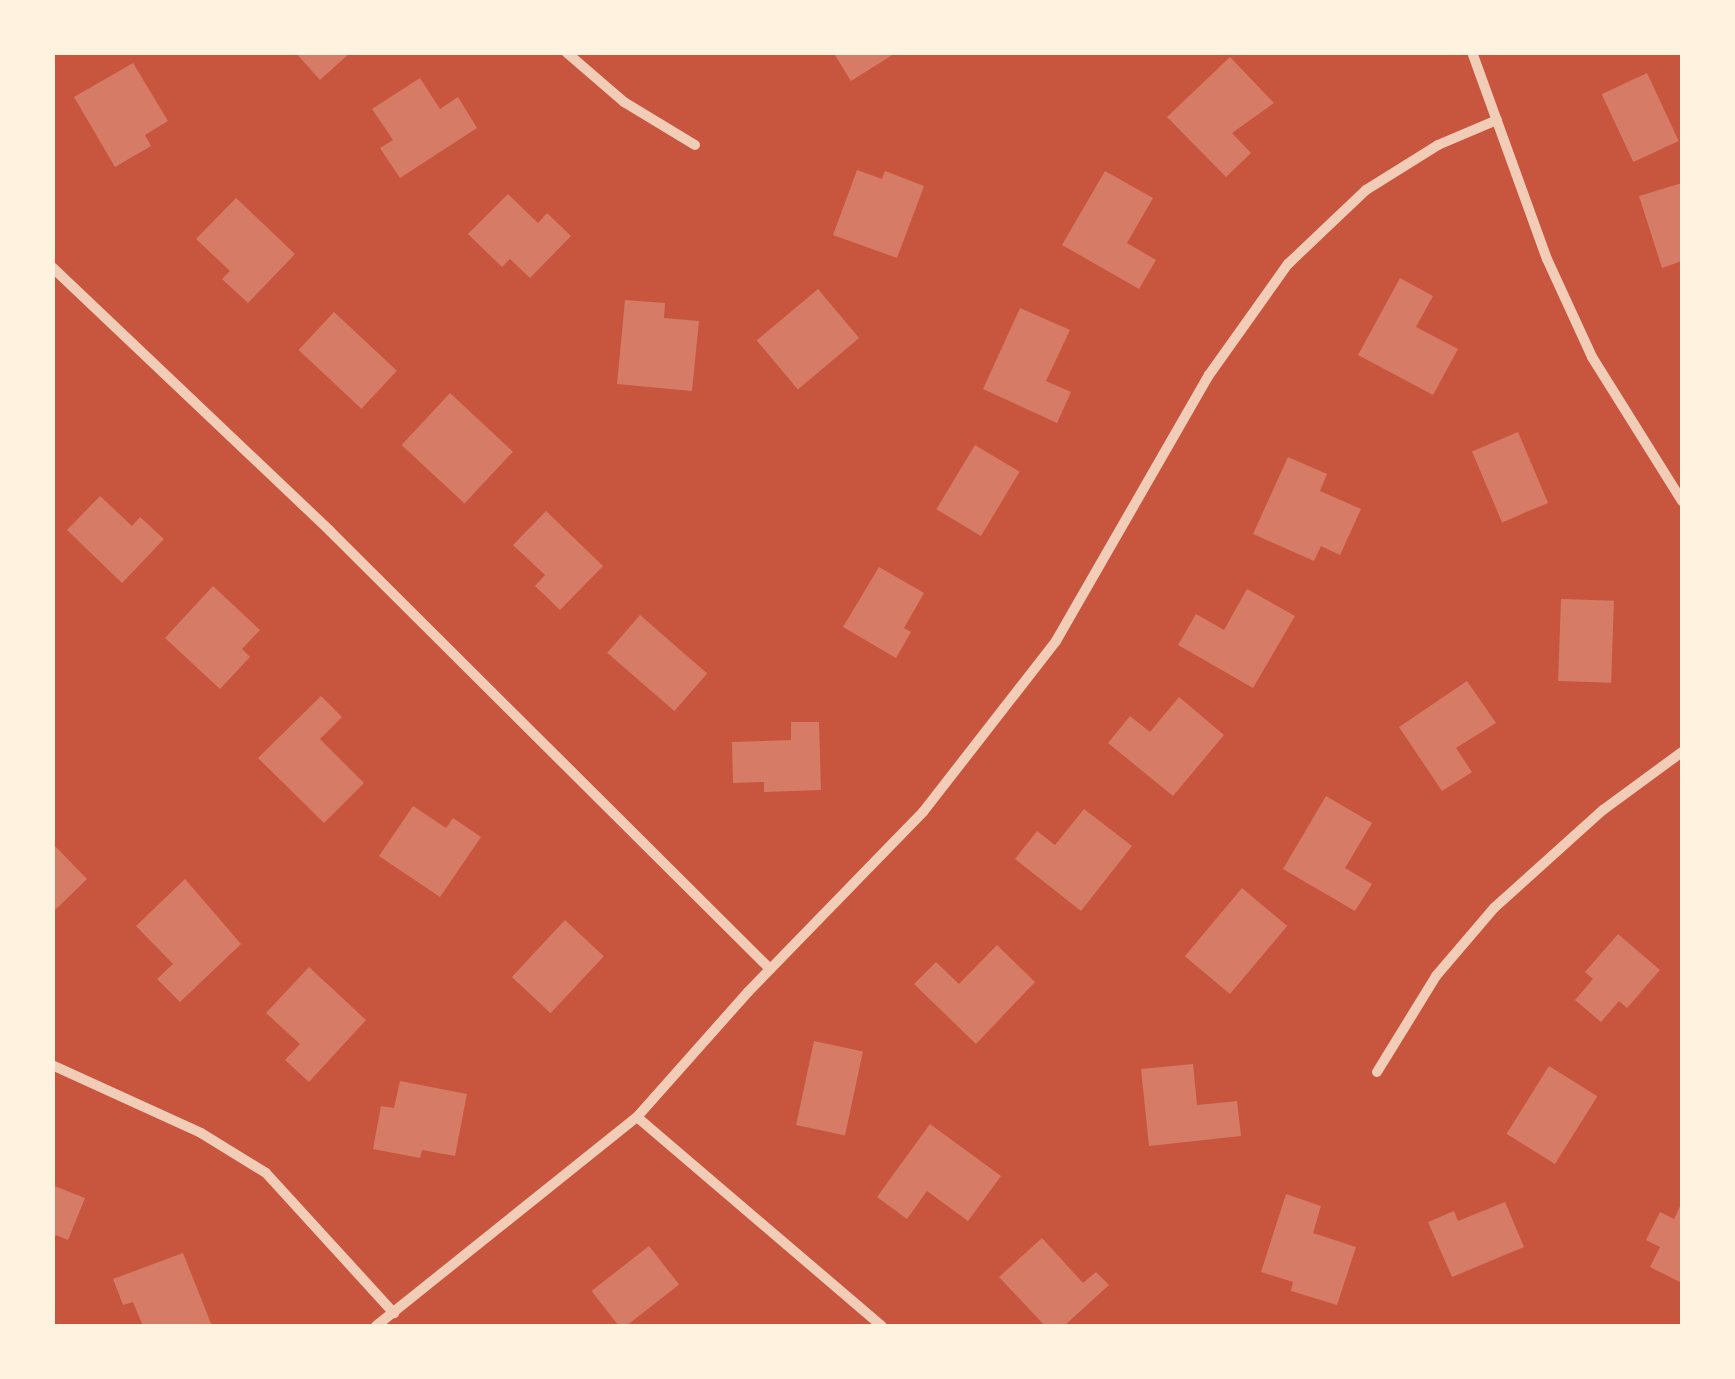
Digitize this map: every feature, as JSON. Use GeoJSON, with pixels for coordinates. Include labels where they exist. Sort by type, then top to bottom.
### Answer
{"type":"FeatureCollection","features":[{"type":"Feature","properties":{"kind":"street"},"geometry":{"type":"LineString","coordinates":[[566,52],[624,102],[696,144]]}},
{"type":"Feature","properties":{"kind":"street"},"geometry":{"type":"LineString","coordinates":[[1472,52],[1548,258],[1592,357],[1682,501]]}},
{"type":"Feature","properties":{"kind":"street"},"geometry":{"type":"LineString","coordinates":[[376,1326],[637,1117],[770,969],[923,812],[1056,641],[1209,375],[1288,264],[1366,190],[1438,144],[1497,120]]}},
{"type":"Feature","properties":{"kind":"street"},"geometry":{"type":"LineString","coordinates":[[52,267],[330,532],[770,969]]}},
{"type":"Feature","properties":{"kind":"street"},"geometry":{"type":"LineString","coordinates":[[1377,1072],[1436,976],[1494,908],[1603,810],[1682,752]]}},
{"type":"Feature","properties":{"kind":"street"},"geometry":{"type":"LineString","coordinates":[[52,1064],[201,1133],[266,1173],[394,1313]]}},
{"type":"Feature","properties":{"kind":"street"},"geometry":{"type":"LineString","coordinates":[[637,1117],[882,1326]]}},
{"type":"Feature","properties":{"kind":"building"},"geometry":{"type":"Polygon","coordinates":[[[295,52],[351,52],[320,80],[295,52]]]}},
{"type":"Feature","properties":{"kind":"building"},"geometry":{"type":"Polygon","coordinates":[[[833,52],[897,52],[851,81],[833,52]]]}},
{"type":"Feature","properties":{"kind":"building"},"geometry":{"type":"Polygon","coordinates":[[[1230,57],[1274,103],[1232,133],[1251,153],[1226,177],[1167,117],[1230,57]]]}},
{"type":"Feature","properties":{"kind":"building"},"geometry":{"type":"Polygon","coordinates":[[[133,63],[168,121],[145,135],[151,146],[115,167],[74,97],[133,63]]]}},
{"type":"Feature","properties":{"kind":"building"},"geometry":{"type":"Polygon","coordinates":[[[1647,73],[1679,141],[1633,162],[1602,94],[1647,73]]]}},
{"type":"Feature","properties":{"kind":"building"},"geometry":{"type":"Polygon","coordinates":[[[420,78],[440,109],[458,97],[477,128],[400,178],[380,148],[393,140],[372,109],[420,78]]]}},
{"type":"Feature","properties":{"kind":"building"},"geometry":{"type":"Polygon","coordinates":[[[857,170],[882,179],[885,171],[924,186],[897,258],[833,235],[857,170]]]}},
{"type":"Feature","properties":{"kind":"building"},"geometry":{"type":"Polygon","coordinates":[[[1105,171],[1153,198],[1127,243],[1156,260],[1139,289],[1062,245],[1105,171]]]}},
{"type":"Feature","properties":{"kind":"building"},"geometry":{"type":"Polygon","coordinates":[[[1682,183],[1682,261],[1662,268],[1639,196],[1682,183]]]}},
{"type":"Feature","properties":{"kind":"building"},"geometry":{"type":"Polygon","coordinates":[[[508,194],[538,223],[547,213],[571,236],[530,278],[510,259],[502,267],[468,234],[508,194]]]}},
{"type":"Feature","properties":{"kind":"building"},"geometry":{"type":"Polygon","coordinates":[[[236,198],[295,254],[248,303],[222,279],[230,271],[196,239],[236,198]]]}},
{"type":"Feature","properties":{"kind":"building"},"geometry":{"type":"Polygon","coordinates":[[[1400,278],[1433,296],[1416,327],[1458,349],[1433,395],[1358,355],[1400,278]]]}},
{"type":"Feature","properties":{"kind":"building"},"geometry":{"type":"Polygon","coordinates":[[[818,289],[859,338],[798,389],[757,340],[818,289]]]}},
{"type":"Feature","properties":{"kind":"building"},"geometry":{"type":"Polygon","coordinates":[[[625,300],[665,303],[664,318],[699,321],[692,391],[617,384],[625,300]]]}},
{"type":"Feature","properties":{"kind":"building"},"geometry":{"type":"Polygon","coordinates":[[[1020,308],[1070,330],[1046,381],[1071,392],[1057,423],[983,389],[1020,308]]]}},
{"type":"Feature","properties":{"kind":"building"},"geometry":{"type":"Polygon","coordinates":[[[334,312],[397,371],[361,409],[299,350],[334,312]]]}},
{"type":"Feature","properties":{"kind":"building"},"geometry":{"type":"Polygon","coordinates":[[[450,393],[513,452],[464,504],[402,445],[450,393]]]}},
{"type":"Feature","properties":{"kind":"building"},"geometry":{"type":"Polygon","coordinates":[[[1518,432],[1548,503],[1502,522],[1472,452],[1518,432]]]}},
{"type":"Feature","properties":{"kind":"building"},"geometry":{"type":"Polygon","coordinates":[[[975,445],[1020,472],[981,536],[936,509],[975,445]]]}},
{"type":"Feature","properties":{"kind":"building"},"geometry":{"type":"Polygon","coordinates":[[[1288,457],[1327,474],[1320,491],[1361,509],[1340,555],[1321,546],[1314,561],[1253,534],[1288,457]]]}},
{"type":"Feature","properties":{"kind":"building"},"geometry":{"type":"Polygon","coordinates":[[[100,496],[132,526],[140,517],[164,539],[122,583],[67,530],[100,496]]]}},
{"type":"Feature","properties":{"kind":"building"},"geometry":{"type":"Polygon","coordinates":[[[546,511],[603,566],[560,610],[535,586],[545,575],[513,545],[546,511]]]}},
{"type":"Feature","properties":{"kind":"building"},"geometry":{"type":"Polygon","coordinates":[[[879,567],[924,593],[904,628],[911,632],[896,658],[843,627],[879,567]]]}},
{"type":"Feature","properties":{"kind":"building"},"geometry":{"type":"Polygon","coordinates":[[[213,586],[260,630],[242,649],[250,657],[220,689],[165,638],[213,586]]]}},
{"type":"Feature","properties":{"kind":"building"},"geometry":{"type":"Polygon","coordinates":[[[1247,589],[1295,616],[1253,688],[1178,645],[1196,614],[1224,630],[1247,589]]]}},
{"type":"Feature","properties":{"kind":"building"},"geometry":{"type":"Polygon","coordinates":[[[1561,599],[1614,601],[1611,683],[1558,681],[1561,599]]]}},
{"type":"Feature","properties":{"kind":"building"},"geometry":{"type":"Polygon","coordinates":[[[640,615],[707,673],[674,711],[607,653],[640,615]]]}},
{"type":"Feature","properties":{"kind":"building"},"geometry":{"type":"Polygon","coordinates":[[[1467,681],[1496,723],[1456,748],[1472,772],[1442,791],[1399,727],[1467,681]]]}},
{"type":"Feature","properties":{"kind":"building"},"geometry":{"type":"Polygon","coordinates":[[[321,696],[342,717],[320,739],[364,783],[324,823],[258,758],[321,696]]]}},
{"type":"Feature","properties":{"kind":"building"},"geometry":{"type":"Polygon","coordinates":[[[1179,697],[1224,735],[1173,796],[1108,743],[1130,716],[1150,732],[1179,697]]]}},
{"type":"Feature","properties":{"kind":"building"},"geometry":{"type":"Polygon","coordinates":[[[791,722],[819,722],[821,790],[764,792],[764,782],[733,783],[732,742],[791,740],[791,722]]]}},
{"type":"Feature","properties":{"kind":"building"},"geometry":{"type":"Polygon","coordinates":[[[1326,796],[1372,823],[1345,868],[1372,884],[1355,911],[1283,869],[1326,796]]]}},
{"type":"Feature","properties":{"kind":"building"},"geometry":{"type":"Polygon","coordinates":[[[413,806],[446,828],[453,818],[481,837],[440,897],[379,856],[413,806]]]}},
{"type":"Feature","properties":{"kind":"building"},"geometry":{"type":"Polygon","coordinates":[[[1084,809],[1132,846],[1081,911],[1015,859],[1037,831],[1055,845],[1084,809]]]}},
{"type":"Feature","properties":{"kind":"building"},"geometry":{"type":"Polygon","coordinates":[[[52,843],[87,879],[52,913],[52,843]]]}},
{"type":"Feature","properties":{"kind":"building"},"geometry":{"type":"Polygon","coordinates":[[[185,879],[241,944],[180,1002],[157,979],[173,964],[136,926],[185,879]]]}},
{"type":"Feature","properties":{"kind":"building"},"geometry":{"type":"Polygon","coordinates":[[[1242,888],[1287,926],[1230,994],[1185,956],[1242,888]]]}},
{"type":"Feature","properties":{"kind":"building"},"geometry":{"type":"Polygon","coordinates":[[[565,920],[604,956],[551,1013],[512,977],[565,920]]]}},
{"type":"Feature","properties":{"kind":"building"},"geometry":{"type":"Polygon","coordinates":[[[1618,934],[1660,970],[1627,1008],[1619,1001],[1601,1022],[1575,1000],[1593,979],[1585,972],[1618,934]]]}},
{"type":"Feature","properties":{"kind":"building"},"geometry":{"type":"Polygon","coordinates":[[[997,945],[1035,982],[976,1044],[914,984],[936,962],[959,984],[997,945]]]}},
{"type":"Feature","properties":{"kind":"building"},"geometry":{"type":"Polygon","coordinates":[[[309,967],[366,1020],[309,1082],[285,1060],[300,1044],[266,1013],[309,967]]]}},
{"type":"Feature","properties":{"kind":"building"},"geometry":{"type":"Polygon","coordinates":[[[814,1041],[863,1051],[845,1136],[796,1125],[814,1041]]]}},
{"type":"Feature","properties":{"kind":"building"},"geometry":{"type":"Polygon","coordinates":[[[1193,1064],[1197,1105],[1237,1101],[1241,1136],[1149,1146],[1141,1069],[1193,1064]]]}},
{"type":"Feature","properties":{"kind":"building"},"geometry":{"type":"Polygon","coordinates":[[[1549,1066],[1597,1096],[1555,1164],[1507,1134],[1549,1066]]]}},
{"type":"Feature","properties":{"kind":"building"},"geometry":{"type":"Polygon","coordinates":[[[400,1081],[467,1094],[455,1156],[422,1150],[420,1158],[373,1149],[381,1106],[394,1108],[400,1081]]]}},
{"type":"Feature","properties":{"kind":"building"},"geometry":{"type":"Polygon","coordinates":[[[930,1124],[1001,1176],[968,1221],[927,1191],[907,1219],[877,1197],[930,1124]]]}},
{"type":"Feature","properties":{"kind":"building"},"geometry":{"type":"Polygon","coordinates":[[[52,1185],[85,1198],[68,1240],[56,1235],[53,1242],[52,1185]]]}},
{"type":"Feature","properties":{"kind":"building"},"geometry":{"type":"Polygon","coordinates":[[[1286,1194],[1321,1206],[1313,1233],[1356,1247],[1337,1305],[1291,1291],[1293,1282],[1261,1272],[1286,1194]]]}},
{"type":"Feature","properties":{"kind":"building"},"geometry":{"type":"Polygon","coordinates":[[[1505,1202],[1524,1247],[1452,1277],[1428,1222],[1454,1211],[1458,1221],[1505,1202]]]}},
{"type":"Feature","properties":{"kind":"building"},"geometry":{"type":"Polygon","coordinates":[[[1682,1202],[1682,1283],[1650,1267],[1660,1247],[1646,1240],[1660,1212],[1674,1219],[1682,1202]]]}},
{"type":"Feature","properties":{"kind":"building"},"geometry":{"type":"Polygon","coordinates":[[[1042,1238],[1083,1283],[1096,1272],[1109,1285],[1064,1326],[1045,1326],[999,1277],[1042,1238]]]}},
{"type":"Feature","properties":{"kind":"building"},"geometry":{"type":"Polygon","coordinates":[[[649,1246],[679,1285],[626,1326],[619,1326],[591,1291],[649,1246]]]}},
{"type":"Feature","properties":{"kind":"building"},"geometry":{"type":"Polygon","coordinates":[[[183,1253],[212,1326],[143,1326],[133,1302],[123,1305],[113,1279],[183,1253]]]}}]}
